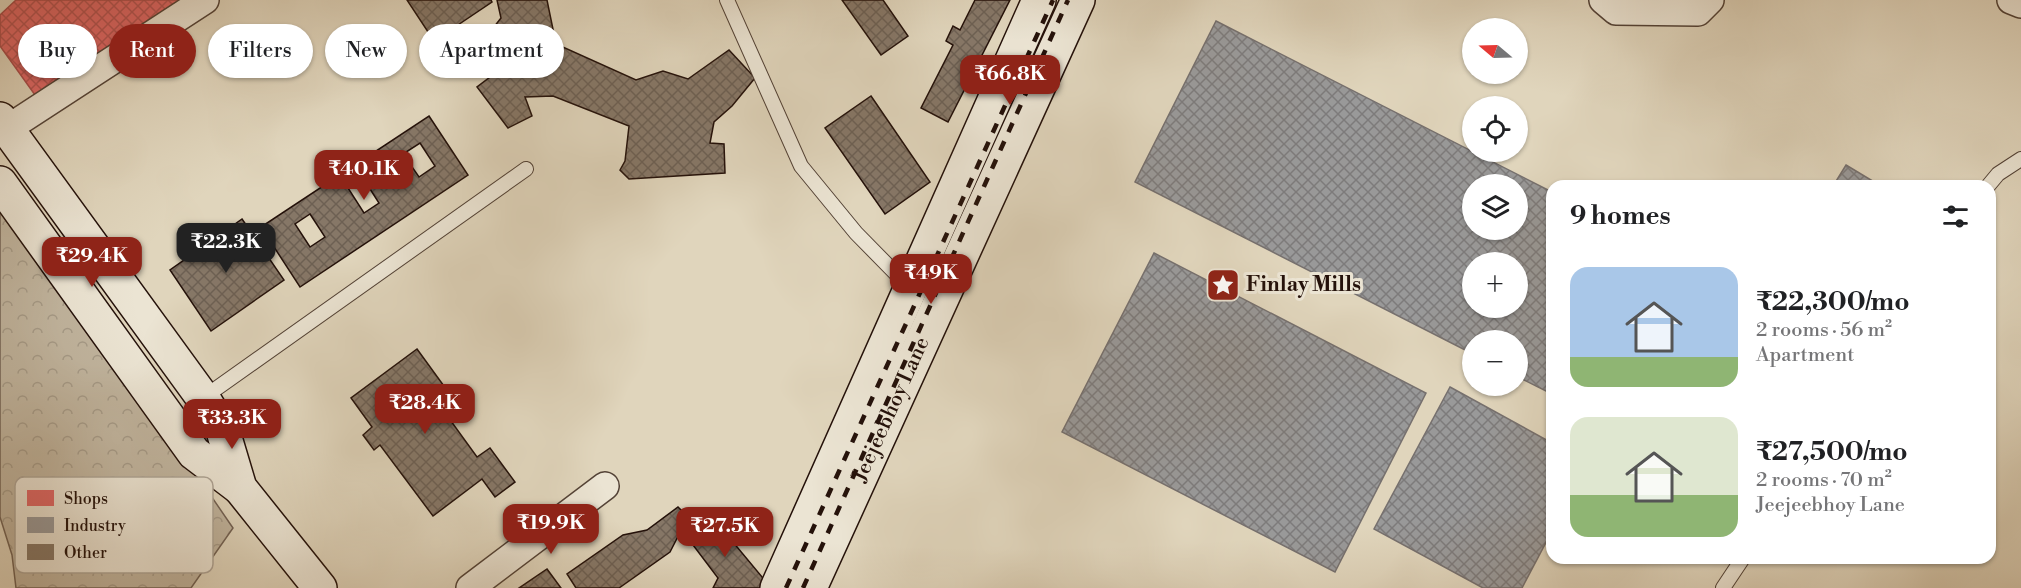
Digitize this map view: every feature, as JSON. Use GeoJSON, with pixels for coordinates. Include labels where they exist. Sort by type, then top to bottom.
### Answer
{"type":"FeatureCollection","features":[{"type":"Feature","properties":{"kind":"street"},"geometry":{"type":"LineString","coordinates":[[205,0],[3,124],[203,398],[223,431],[240,488]]}},
{"type":"Feature","properties":{"kind":"street"},"geometry":{"type":"LineString","coordinates":[[777,588],[1039,0]]}},
{"type":"Feature","properties":{"kind":"street","name":"Jeejeebhoy Lane"},"geometry":{"type":"LineString","coordinates":[[810,588],[1078,0]]}},
{"type":"Feature","properties":{"kind":"street"},"geometry":{"type":"LineString","coordinates":[[1603,0],[1616,11],[1698,12],[1710,0]]}},
{"type":"Feature","properties":{"kind":"street"},"geometry":{"type":"LineString","coordinates":[[2011,0],[2021,4]]}},
{"type":"Feature","properties":{"kind":"street"},"geometry":{"type":"LineString","coordinates":[[1005,75],[1037,91]]}},
{"type":"Feature","properties":{"kind":"street"},"geometry":{"type":"LineString","coordinates":[[0,183],[194,453],[240,488],[320,588]]}},
{"type":"Feature","properties":{"kind":"street"},"geometry":{"type":"LineString","coordinates":[[470,588],[605,486]]}},
{"type":"Feature","properties":{"kind":"lane"},"geometry":{"type":"LineString","coordinates":[[727,0],[801,166],[856,233],[910,288]]}},
{"type":"Feature","properties":{"kind":"lane"},"geometry":{"type":"LineString","coordinates":[[1993,180],[1998,174],[2021,159]]}},
{"type":"Feature","properties":{"kind":"lane"},"geometry":{"type":"LineString","coordinates":[[203,398],[526,169]]}},
{"type":"Feature","properties":{"kind":"lane"},"geometry":{"type":"LineString","coordinates":[[1723,588],[1739,564]]}},
{"type":"Feature","properties":{"kind":"green space"},"geometry":{"type":"Polygon","coordinates":[[[0,188],[198,477],[15,477],[15,573],[202,573],[191,588],[16,588],[12,555],[0,517],[0,188]]]}},
{"type":"Feature","properties":{"kind":"green space"},"geometry":{"type":"Polygon","coordinates":[[[213,499],[233,528],[213,557],[213,499]]]}},
{"type":"Feature","properties":{"kind":"building: Shops"},"geometry":{"type":"Polygon","coordinates":[[[16,0],[181,0],[144,24],[109,24],[109,47],[97,55],[97,24],[18,24],[18,71],[0,46],[0,15],[16,0]]]}},
{"type":"Feature","properties":{"kind":"building: Shops"},"geometry":{"type":"Polygon","coordinates":[[[23,78],[61,78],[35,95],[23,78]]]}},
{"type":"Feature","properties":{"kind":"building: Industry"},"geometry":{"type":"Polygon","coordinates":[[[1216,21],[1462,146],[1462,162],[1493,162],[1517,174],[1462,174],[1462,240],[1528,240],[1528,180],[1546,189],[1546,391],[1528,382],[1528,330],[1462,330],[1462,348],[1135,182],[1216,21]]]}},
{"type":"Feature","properties":{"kind":"building: Industry"},"geometry":{"type":"Polygon","coordinates":[[[1846,165],[1871,180],[1837,180],[1846,165]]]}},
{"type":"Feature","properties":{"kind":"building: Industry"},"geometry":{"type":"Polygon","coordinates":[[[1154,253],[1426,393],[1335,572],[1062,432],[1154,253]]]}},
{"type":"Feature","properties":{"kind":"building: Industry"},"geometry":{"type":"Polygon","coordinates":[[[1450,387],[1462,394],[1462,396],[1466,396],[1546,440],[1546,542],[1522,588],[1483,588],[1374,529],[1450,387]]]}},
{"type":"Feature","properties":{"kind":"building: Other"},"geometry":{"type":"Polygon","coordinates":[[[407,0],[491,0],[492,2],[459,24],[423,24],[407,0]]]}},
{"type":"Feature","properties":{"kind":"building: Other"},"geometry":{"type":"Polygon","coordinates":[[[497,0],[547,0],[552,24],[496,24],[501,18],[497,0]]]}},
{"type":"Feature","properties":{"kind":"building: Other"},"geometry":{"type":"Polygon","coordinates":[[[842,0],[883,0],[908,36],[881,55],[842,0]]]}},
{"type":"Feature","properties":{"kind":"building: Other"},"geometry":{"type":"Polygon","coordinates":[[[975,0],[1010,0],[948,122],[921,108],[953,45],[946,41],[953,26],[960,30],[975,0]]]}},
{"type":"Feature","properties":{"kind":"building: Other"},"geometry":{"type":"Polygon","coordinates":[[[564,48],[636,80],[663,71],[688,79],[729,50],[755,78],[732,106],[714,122],[710,143],[724,144],[725,173],[629,179],[620,170],[625,161],[629,126],[553,96],[525,97],[532,116],[508,128],[477,87],[489,78],[564,78],[564,48]]]}},
{"type":"Feature","properties":{"kind":"building: Other"},"geometry":{"type":"Polygon","coordinates":[[[871,96],[930,182],[885,214],[825,128],[871,96]]]}},
{"type":"Feature","properties":{"kind":"building: Other"},"geometry":{"type":"Polygon","coordinates":[[[429,116],[468,175],[300,287],[261,227],[429,116]],[[420,143],[403,154],[419,177],[435,166],[420,143]],[[363,178],[348,188],[364,213],[379,203],[363,178]],[[310,214],[295,224],[310,247],[325,237],[310,214]]]}},
{"type":"Feature","properties":{"kind":"building: Other"},"geometry":{"type":"Polygon","coordinates":[[[242,219],[284,280],[211,331],[170,270],[191,255],[187,249],[210,233],[214,239],[242,219]]]}},
{"type":"Feature","properties":{"kind":"building: Other"},"geometry":{"type":"Polygon","coordinates":[[[417,349],[460,408],[448,417],[477,457],[490,448],[515,482],[495,497],[482,479],[433,516],[380,445],[374,450],[363,435],[372,427],[351,398],[417,349]]]}},
{"type":"Feature","properties":{"kind":"building: Other"},"geometry":{"type":"Polygon","coordinates":[[[678,507],[688,517],[670,552],[619,588],[576,588],[567,574],[623,535],[647,530],[678,507]]]}},
{"type":"Feature","properties":{"kind":"building: Other"},"geometry":{"type":"Polygon","coordinates":[[[708,512],[767,583],[764,588],[713,588],[718,578],[690,541],[708,512]]]}},
{"type":"Feature","properties":{"kind":"building: Other"},"geometry":{"type":"Polygon","coordinates":[[[547,569],[561,588],[519,588],[547,569]]]}},
{"type":"Feature","properties":{"kind":"railway"},"geometry":{"type":"LineString","coordinates":[[786,588],[1053,0]]}},
{"type":"Feature","properties":{"kind":"railway"},"geometry":{"type":"LineString","coordinates":[[803,588],[1068,0]]}},
{"type":"Feature","properties":{"kind":"place","name":"Finlay Mills"},"geometry":{"type":"Point","coordinates":[1223,285]}}]}
